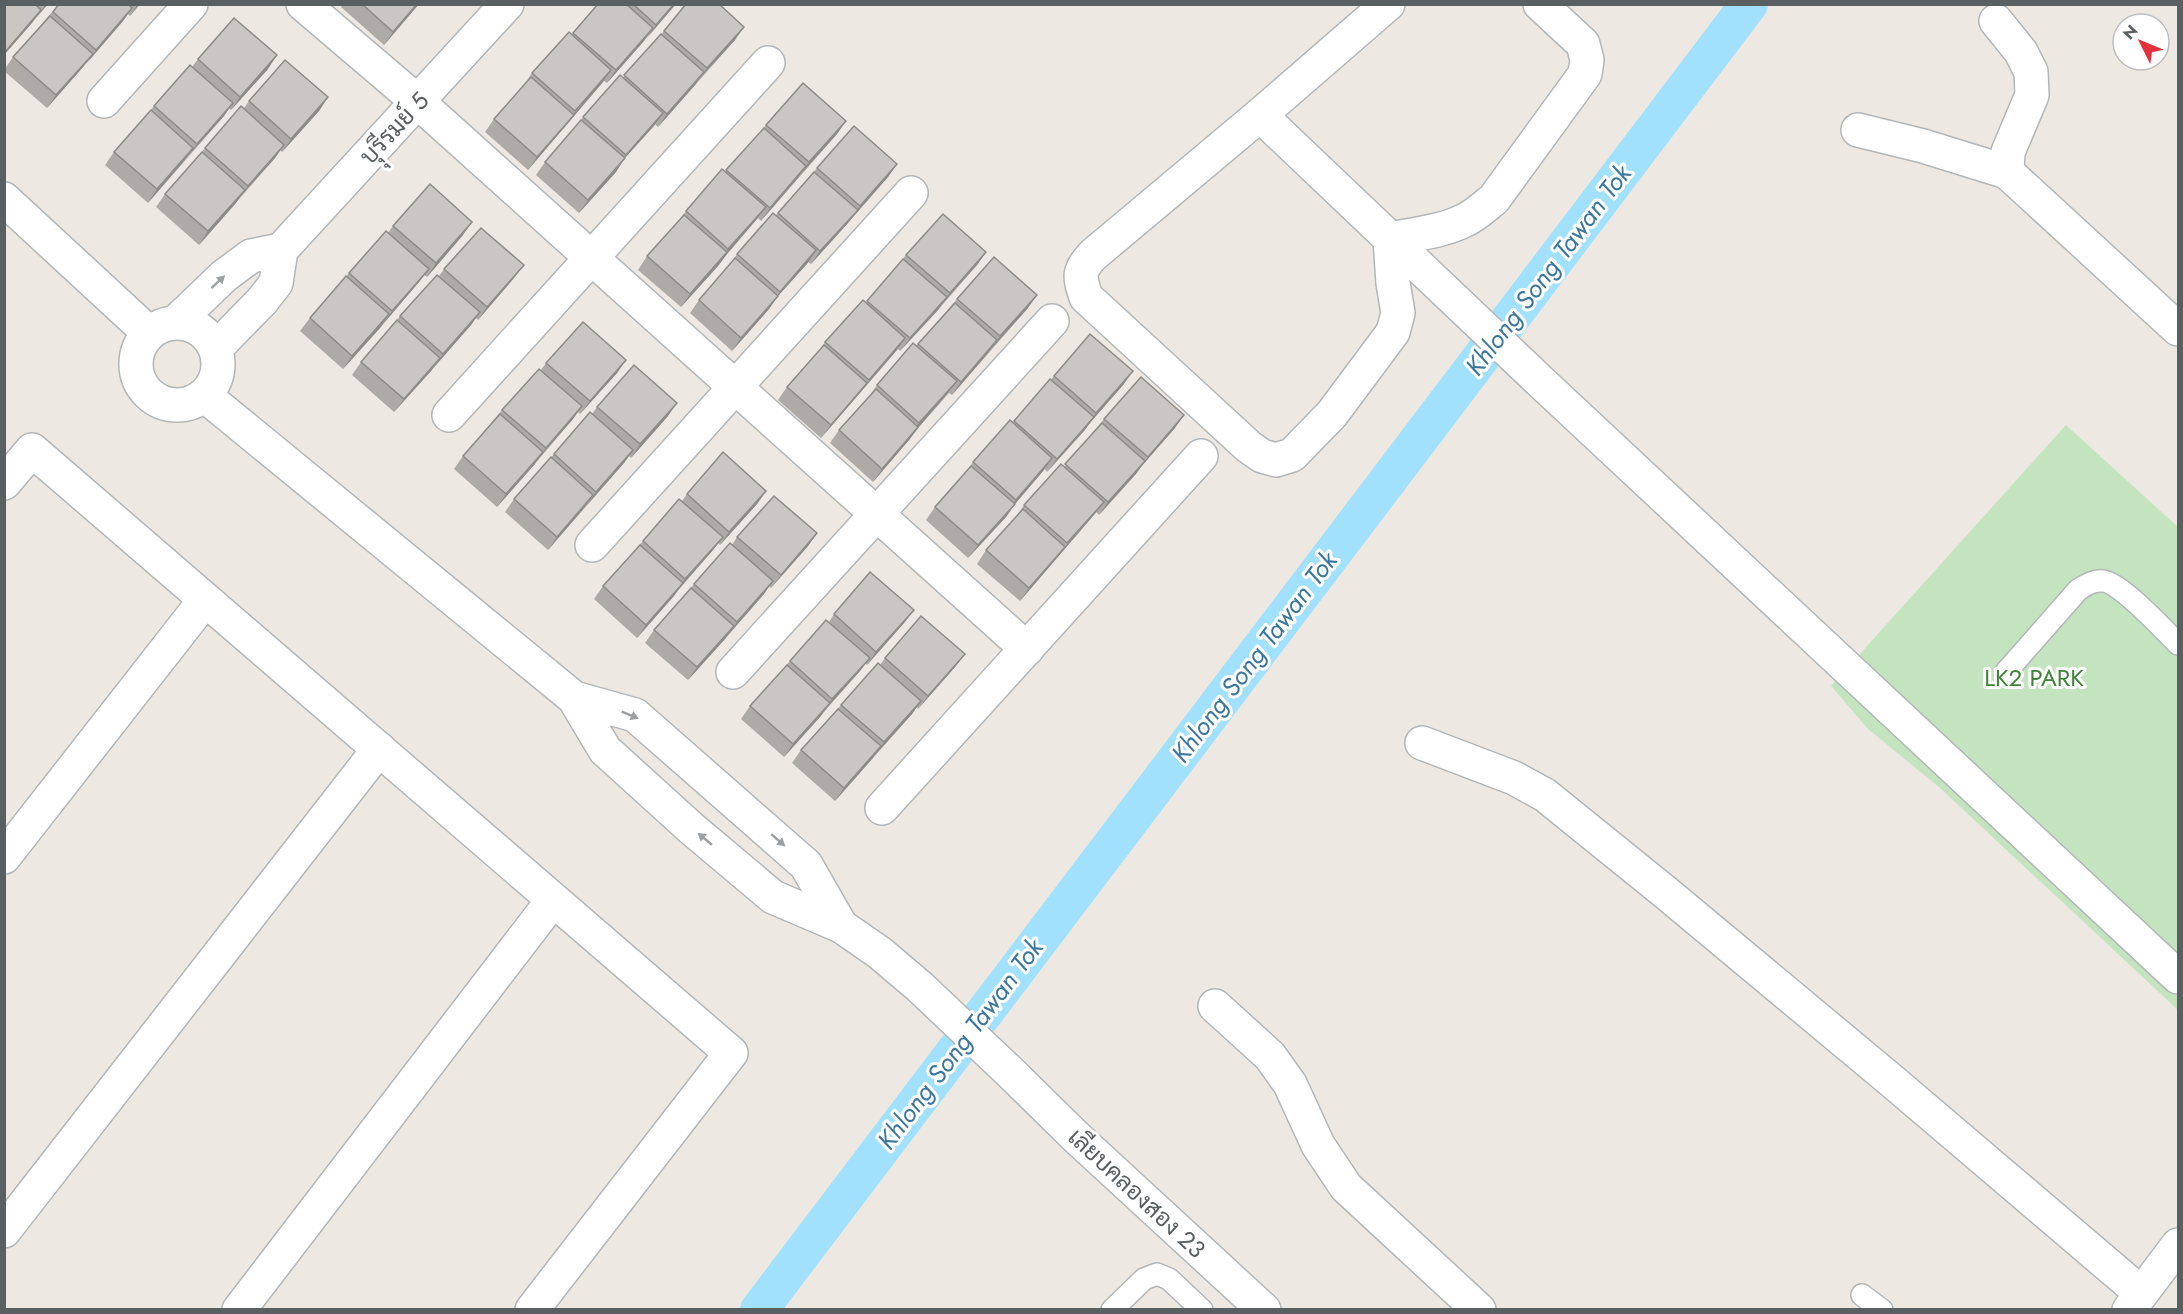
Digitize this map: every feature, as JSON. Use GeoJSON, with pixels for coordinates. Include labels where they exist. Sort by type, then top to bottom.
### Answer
{"type":"FeatureCollection","features":[{"type":"Feature","properties":{"kind":"street"},"geometry":{"type":"LineString","coordinates":[[104,101],[191,4]]}},
{"type":"Feature","properties":{"kind":"street"},"geometry":{"type":"LineString","coordinates":[[303,4],[418,102],[1027,649]]}},
{"type":"Feature","properties":{"kind":"street","name":"บุุรีรมย์ 5"},"geometry":{"type":"LineString","coordinates":[[281,250],[507,4]]}},
{"type":"Feature","properties":{"kind":"street"},"geometry":{"type":"LineString","coordinates":[[1388,4],[1093,255],[1082,267],[1080,280],[1086,297],[1249,447],[1262,456],[1276,460],[1292,455],[1332,414],[1393,332],[1398,314],[1393,283],[1400,248]]}},
{"type":"Feature","properties":{"kind":"street"},"geometry":{"type":"LineString","coordinates":[[1400,248],[1464,221],[1494,199],[1585,74],[1587,60],[1583,44],[1540,4]]}},
{"type":"Feature","properties":{"kind":"street"},"geometry":{"type":"LineString","coordinates":[[1996,21],[2021,52],[2031,72],[2032,95],[2008,152],[2007,172]]}},
{"type":"Feature","properties":{"kind":"street"},"geometry":{"type":"LineString","coordinates":[[450,415],[768,63]]}},
{"type":"Feature","properties":{"kind":"street"},"geometry":{"type":"LineString","coordinates":[[1260,115],[1542,383],[2178,977]]}},
{"type":"Feature","properties":{"kind":"street"},"geometry":{"type":"LineString","coordinates":[[1858,130],[1923,146],[2007,172],[2178,329]]}},
{"type":"Feature","properties":{"kind":"street"},"geometry":{"type":"LineString","coordinates":[[592,545],[911,193]]}},
{"type":"Feature","properties":{"kind":"street"},"geometry":{"type":"LineString","coordinates":[[5,202],[162,328],[196,326],[211,339],[216,348],[219,365],[215,382],[204,395],[191,402],[178,405],[164,403],[151,396],[142,386],[137,372],[136,358],[141,345],[162,328],[224,276],[251,256],[281,250],[276,283],[262,301],[216,348]]}},
{"type":"Feature","properties":{"kind":"street"},"geometry":{"type":"LineString","coordinates":[[732,672],[1052,321]]}},
{"type":"Feature","properties":{"kind":"street"},"geometry":{"type":"LineString","coordinates":[[204,395],[574,698],[605,750],[691,828],[773,897],[841,926]]}},
{"type":"Feature","properties":{"kind":"street"},"geometry":{"type":"LineString","coordinates":[[4,483],[32,450],[730,1053],[532,1310]]}},
{"type":"Feature","properties":{"kind":"street"},"geometry":{"type":"LineString","coordinates":[[882,808],[1201,456]]}},
{"type":"Feature","properties":{"kind":"street"},"geometry":{"type":"LineString","coordinates":[[4,857],[205,600]]}},
{"type":"Feature","properties":{"kind":"street"},"geometry":{"type":"LineString","coordinates":[[574,698],[635,715],[806,865],[841,926]]}},
{"type":"Feature","properties":{"kind":"street"},"geometry":{"type":"LineString","coordinates":[[1422,743],[1514,778],[1545,795],[1883,1073],[2135,1301],[2178,1245]]}},
{"type":"Feature","properties":{"kind":"street"},"geometry":{"type":"LineString","coordinates":[[4,1232],[379,749]]}},
{"type":"Feature","properties":{"kind":"street"},"geometry":{"type":"LineString","coordinates":[[239,1310],[554,900]]}},
{"type":"Feature","properties":{"kind":"street","name":"เลียบคลองสอง 23"},"geometry":{"type":"LineString","coordinates":[[841,926],[880,953],[920,987],[1075,1136],[1264,1310]]}},
{"type":"Feature","properties":{"kind":"street"},"geometry":{"type":"LineString","coordinates":[[1215,1006],[1270,1056],[1290,1084],[1318,1145],[1346,1187],[1479,1310]]}},
{"type":"Feature","properties":{"kind":"lane"},"geometry":{"type":"LineString","coordinates":[[2006,672],[2078,590],[2092,582],[2106,581],[2119,588],[2178,644]]}},
{"type":"Feature","properties":{"kind":"lane"},"geometry":{"type":"LineString","coordinates":[[1112,1310],[1144,1279],[1157,1274],[1169,1279],[1202,1310]]}},
{"type":"Feature","properties":{"kind":"lane"},"geometry":{"type":"LineString","coordinates":[[1862,1295],[1882,1310]]}},
{"type":"Feature","properties":{"kind":"green space","name":"LK2 PARK"},"geometry":{"type":"Polygon","coordinates":[[[2066,425],[2178,527],[2178,1010],[1940,788],[1868,729],[1831,686],[2066,425]]]}},
{"type":"Feature","properties":{"kind":"building"},"geometry":{"type":"Polygon","coordinates":[[[4,4],[35,4],[41,10],[5,52],[4,4]]]}},
{"type":"Feature","properties":{"kind":"building"},"geometry":{"type":"Polygon","coordinates":[[[59,4],[128,4],[132,8],[96,50],[53,12],[59,4]]]}},
{"type":"Feature","properties":{"kind":"building"},"geometry":{"type":"Polygon","coordinates":[[[362,4],[417,4],[393,32],[362,4]]]}},
{"type":"Feature","properties":{"kind":"building"},"geometry":{"type":"Polygon","coordinates":[[[598,4],[626,4],[653,28],[616,70],[573,33],[598,4]]]}},
{"type":"Feature","properties":{"kind":"building"},"geometry":{"type":"Polygon","coordinates":[[[633,4],[674,4],[656,25],[633,4]]]}},
{"type":"Feature","properties":{"kind":"building"},"geometry":{"type":"Polygon","coordinates":[[[686,4],[719,4],[744,27],[707,68],[664,31],[686,4]]]}},
{"type":"Feature","properties":{"kind":"building"},"geometry":{"type":"Polygon","coordinates":[[[50,16],[93,54],[56,95],[13,57],[50,16]]]}},
{"type":"Feature","properties":{"kind":"building"},"geometry":{"type":"Polygon","coordinates":[[[234,18],[277,55],[240,97],[198,59],[234,18]]]}},
{"type":"Feature","properties":{"kind":"building"},"geometry":{"type":"Polygon","coordinates":[[[569,32],[611,70],[575,111],[532,73],[569,32]]]}},
{"type":"Feature","properties":{"kind":"building"},"geometry":{"type":"Polygon","coordinates":[[[661,34],[704,72],[667,114],[624,75],[661,34]]]}},
{"type":"Feature","properties":{"kind":"building"},"geometry":{"type":"Polygon","coordinates":[[[285,60],[328,97],[291,139],[249,101],[285,60]]]}},
{"type":"Feature","properties":{"kind":"building"},"geometry":{"type":"Polygon","coordinates":[[[190,65],[233,103],[197,144],[154,106],[190,65]]]}},
{"type":"Feature","properties":{"kind":"building"},"geometry":{"type":"Polygon","coordinates":[[[620,75],[663,113],[626,155],[583,117],[620,75]]]}},
{"type":"Feature","properties":{"kind":"building"},"geometry":{"type":"Polygon","coordinates":[[[531,77],[574,115],[537,157],[494,119],[531,77]]]}},
{"type":"Feature","properties":{"kind":"building"},"geometry":{"type":"Polygon","coordinates":[[[803,83],[846,121],[809,162],[766,125],[803,83]]]}},
{"type":"Feature","properties":{"kind":"building"},"geometry":{"type":"Polygon","coordinates":[[[241,106],[284,145],[248,186],[205,148],[241,106]]]}},
{"type":"Feature","properties":{"kind":"building"},"geometry":{"type":"Polygon","coordinates":[[[151,110],[193,148],[157,189],[114,152],[151,110]]]}},
{"type":"Feature","properties":{"kind":"building"},"geometry":{"type":"Polygon","coordinates":[[[581,120],[625,158],[588,200],[545,162],[581,120]]]}},
{"type":"Feature","properties":{"kind":"building"},"geometry":{"type":"Polygon","coordinates":[[[854,126],[897,164],[860,206],[817,168],[854,126]]]}},
{"type":"Feature","properties":{"kind":"building"},"geometry":{"type":"Polygon","coordinates":[[[764,128],[806,166],[770,208],[726,170],[764,128]]]}},
{"type":"Feature","properties":{"kind":"building"},"geometry":{"type":"Polygon","coordinates":[[[202,152],[245,190],[208,231],[165,194],[202,152]]]}},
{"type":"Feature","properties":{"kind":"building"},"geometry":{"type":"Polygon","coordinates":[[[722,169],[766,207],[728,249],[686,211],[722,169]]]}},
{"type":"Feature","properties":{"kind":"building"},"geometry":{"type":"Polygon","coordinates":[[[814,172],[858,210],[820,251],[778,213],[814,172]]]}},
{"type":"Feature","properties":{"kind":"building"},"geometry":{"type":"Polygon","coordinates":[[[430,184],[472,222],[436,263],[393,226],[430,184]]]}},
{"type":"Feature","properties":{"kind":"building"},"geometry":{"type":"Polygon","coordinates":[[[773,213],[816,250],[780,292],[737,254],[773,213]]]}},
{"type":"Feature","properties":{"kind":"building"},"geometry":{"type":"Polygon","coordinates":[[[943,214],[986,252],[950,293],[906,255],[943,214]]]}},
{"type":"Feature","properties":{"kind":"building"},"geometry":{"type":"Polygon","coordinates":[[[684,215],[727,252],[690,294],[647,256],[684,215]]]}},
{"type":"Feature","properties":{"kind":"building"},"geometry":{"type":"Polygon","coordinates":[[[481,228],[524,265],[487,307],[444,269],[481,228]]]}},
{"type":"Feature","properties":{"kind":"building"},"geometry":{"type":"Polygon","coordinates":[[[386,231],[429,269],[392,311],[349,273],[386,231]]]}},
{"type":"Feature","properties":{"kind":"building"},"geometry":{"type":"Polygon","coordinates":[[[994,257],[1037,295],[1000,336],[957,299],[994,257]]]}},
{"type":"Feature","properties":{"kind":"building"},"geometry":{"type":"Polygon","coordinates":[[[735,258],[778,296],[741,338],[699,300],[735,258]]]}},
{"type":"Feature","properties":{"kind":"building"},"geometry":{"type":"Polygon","coordinates":[[[903,259],[947,297],[910,338],[867,301],[903,259]]]}},
{"type":"Feature","properties":{"kind":"building"},"geometry":{"type":"Polygon","coordinates":[[[437,275],[480,312],[443,354],[400,316],[437,275]]]}},
{"type":"Feature","properties":{"kind":"building"},"geometry":{"type":"Polygon","coordinates":[[[346,276],[389,314],[352,356],[310,318],[346,276]]]}},
{"type":"Feature","properties":{"kind":"building"},"geometry":{"type":"Polygon","coordinates":[[[863,300],[905,338],[869,380],[825,342],[863,300]]]}},
{"type":"Feature","properties":{"kind":"building"},"geometry":{"type":"Polygon","coordinates":[[[955,303],[997,340],[961,382],[918,344],[955,303]]]}},
{"type":"Feature","properties":{"kind":"building"},"geometry":{"type":"Polygon","coordinates":[[[397,320],[440,358],[404,399],[361,362],[397,320]]]}},
{"type":"Feature","properties":{"kind":"building"},"geometry":{"type":"Polygon","coordinates":[[[583,322],[626,360],[590,401],[546,363],[583,322]]]}},
{"type":"Feature","properties":{"kind":"building"},"geometry":{"type":"Polygon","coordinates":[[[1090,334],[1133,371],[1096,413],[1054,376],[1090,334]]]}},
{"type":"Feature","properties":{"kind":"building"},"geometry":{"type":"Polygon","coordinates":[[[913,343],[957,381],[919,423],[877,385],[913,343]]]}},
{"type":"Feature","properties":{"kind":"building"},"geometry":{"type":"Polygon","coordinates":[[[824,345],[867,383],[831,425],[787,387],[824,345]]]}},
{"type":"Feature","properties":{"kind":"building"},"geometry":{"type":"Polygon","coordinates":[[[634,365],[677,403],[640,444],[597,407],[634,365]]]}},
{"type":"Feature","properties":{"kind":"building"},"geometry":{"type":"Polygon","coordinates":[[[539,369],[582,406],[546,448],[502,410],[539,369]]]}},
{"type":"Feature","properties":{"kind":"building"},"geometry":{"type":"Polygon","coordinates":[[[1141,377],[1184,415],[1148,457],[1104,419],[1141,377]]]}},
{"type":"Feature","properties":{"kind":"building"},"geometry":{"type":"Polygon","coordinates":[[[1050,379],[1094,417],[1057,459],[1014,421],[1050,379]]]}},
{"type":"Feature","properties":{"kind":"building"},"geometry":{"type":"Polygon","coordinates":[[[876,389],[918,427],[882,469],[839,430],[876,389]]]}},
{"type":"Feature","properties":{"kind":"building"},"geometry":{"type":"Polygon","coordinates":[[[590,412],[633,450],[596,492],[554,454],[590,412]]]}},
{"type":"Feature","properties":{"kind":"building"},"geometry":{"type":"Polygon","coordinates":[[[500,414],[543,452],[506,494],[463,456],[500,414]]]}},
{"type":"Feature","properties":{"kind":"building"},"geometry":{"type":"Polygon","coordinates":[[[1010,420],[1052,458],[1016,500],[973,462],[1010,420]]]}},
{"type":"Feature","properties":{"kind":"building"},"geometry":{"type":"Polygon","coordinates":[[[1102,423],[1145,461],[1108,502],[1065,464],[1102,423]]]}},
{"type":"Feature","properties":{"kind":"building"},"geometry":{"type":"Polygon","coordinates":[[[723,452],[766,491],[729,532],[687,494],[723,452]]]}},
{"type":"Feature","properties":{"kind":"building"},"geometry":{"type":"Polygon","coordinates":[[[551,457],[593,495],[557,537],[514,499],[551,457]]]}},
{"type":"Feature","properties":{"kind":"building"},"geometry":{"type":"Polygon","coordinates":[[[1061,464],[1104,502],[1067,543],[1024,505],[1061,464]]]}},
{"type":"Feature","properties":{"kind":"building"},"geometry":{"type":"Polygon","coordinates":[[[971,466],[1015,504],[978,545],[935,507],[971,466]]]}},
{"type":"Feature","properties":{"kind":"building"},"geometry":{"type":"Polygon","coordinates":[[[774,496],[817,533],[781,575],[737,537],[774,496]]]}},
{"type":"Feature","properties":{"kind":"building"},"geometry":{"type":"Polygon","coordinates":[[[679,499],[723,537],[685,579],[643,541],[679,499]]]}},
{"type":"Feature","properties":{"kind":"building"},"geometry":{"type":"Polygon","coordinates":[[[1023,509],[1065,547],[1029,588],[986,550],[1023,509]]]}},
{"type":"Feature","properties":{"kind":"building"},"geometry":{"type":"Polygon","coordinates":[[[730,543],[773,581],[737,622],[694,584],[730,543]]]}},
{"type":"Feature","properties":{"kind":"building"},"geometry":{"type":"Polygon","coordinates":[[[640,545],[683,583],[646,625],[603,586],[640,545]]]}},
{"type":"Feature","properties":{"kind":"building"},"geometry":{"type":"Polygon","coordinates":[[[870,572],[914,610],[876,652],[834,614],[870,572]]]}},
{"type":"Feature","properties":{"kind":"building"},"geometry":{"type":"Polygon","coordinates":[[[691,588],[734,626],[697,667],[654,630],[691,588]]]}},
{"type":"Feature","properties":{"kind":"building"},"geometry":{"type":"Polygon","coordinates":[[[921,616],[965,654],[928,696],[885,658],[921,616]]]}},
{"type":"Feature","properties":{"kind":"building"},"geometry":{"type":"Polygon","coordinates":[[[826,620],[870,658],[832,699],[790,661],[826,620]]]}},
{"type":"Feature","properties":{"kind":"building"},"geometry":{"type":"Polygon","coordinates":[[[878,663],[921,701],[884,742],[841,705],[878,663]]]}},
{"type":"Feature","properties":{"kind":"building"},"geometry":{"type":"Polygon","coordinates":[[[787,665],[830,703],[793,744],[750,706],[787,665]]]}},
{"type":"Feature","properties":{"kind":"building"},"geometry":{"type":"Polygon","coordinates":[[[838,709],[881,746],[844,788],[801,750],[838,709]]]}},
{"type":"Feature","properties":{"kind":"waterway","name":"Khlong Song Tawan Tok"},"geometry":{"type":"LineString","coordinates":[[759,1310],[1749,4]]}}]}
